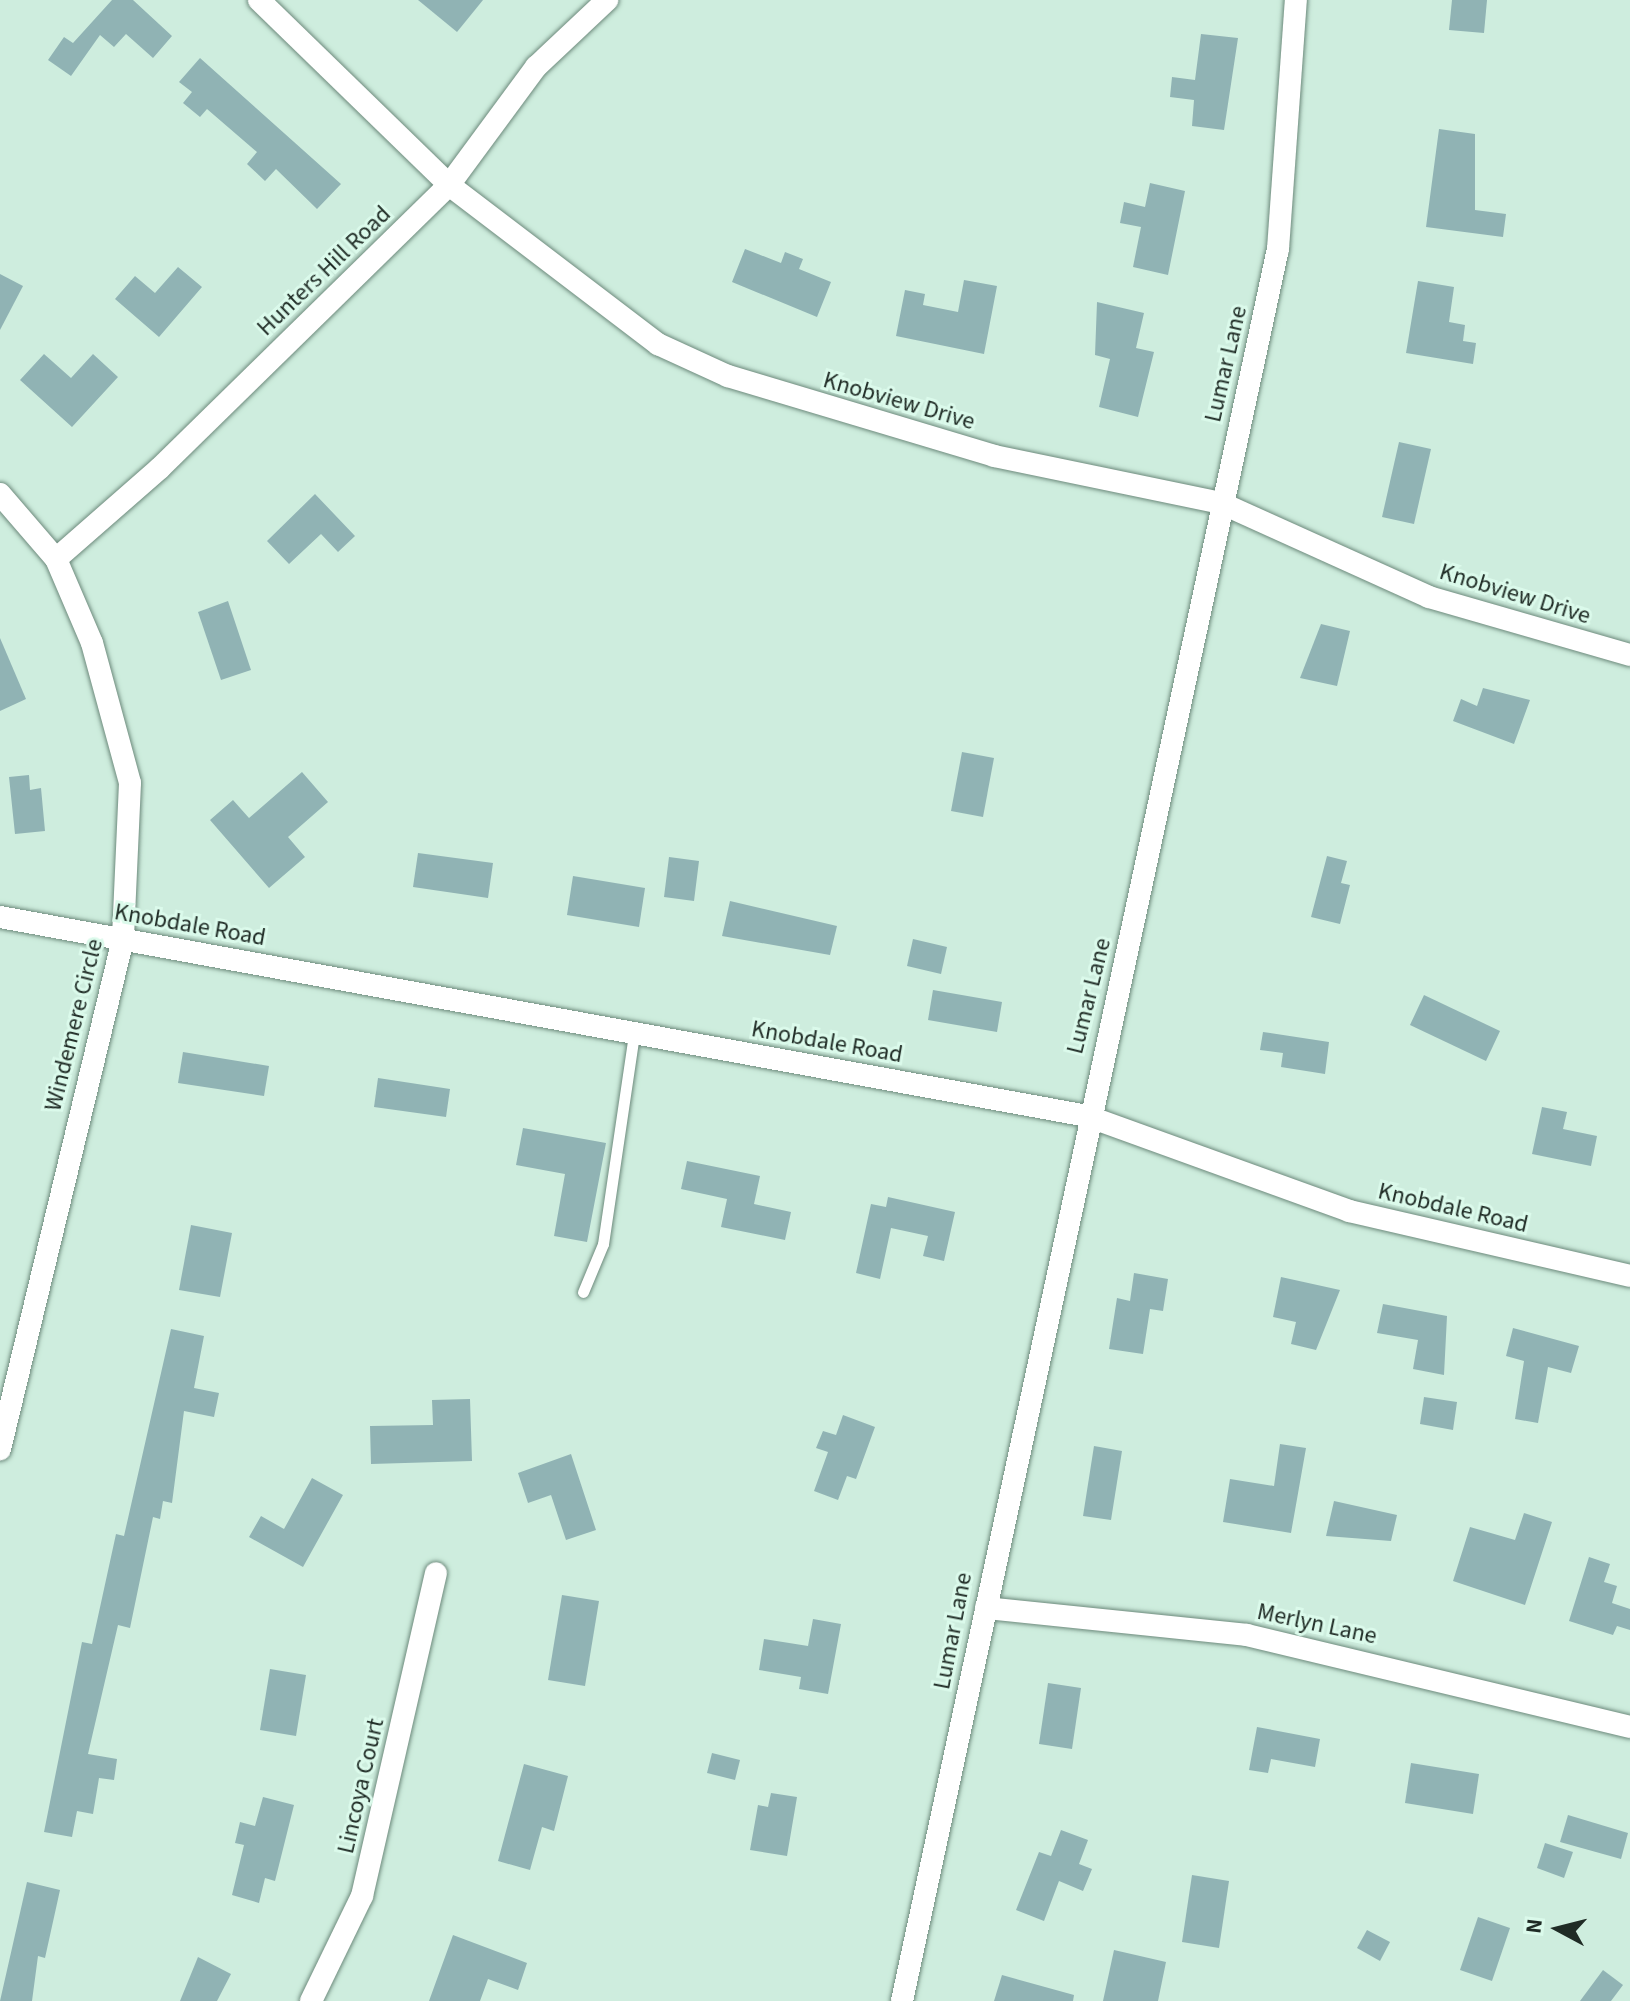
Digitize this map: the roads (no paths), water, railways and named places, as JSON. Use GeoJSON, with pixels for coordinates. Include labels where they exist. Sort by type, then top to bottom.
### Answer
{"type":"FeatureCollection","features":[{"type":"Feature","properties":{"kind":"street","name":"Knobview Drive"},"geometry":{"type":"LineString","coordinates":[[259,0],[449,185],[658,344],[728,376],[994,456],[1221,503],[1429,597],[1630,655]]}},
{"type":"Feature","properties":{"kind":"street","name":"Hunters Hill Road"},"geometry":{"type":"LineString","coordinates":[[56,559],[160,468],[449,185],[536,67],[607,0]]}},
{"type":"Feature","properties":{"kind":"street","name":"Lumar Lane"},"geometry":{"type":"LineString","coordinates":[[902,2001],[1087,1116],[1151,854],[1221,503],[1278,249],[1296,0]]}},
{"type":"Feature","properties":{"kind":"street","name":"Windemere Circle"},"geometry":{"type":"LineString","coordinates":[[0,494],[56,559],[92,643],[130,783],[123,939],[0,1449]]}},
{"type":"Feature","properties":{"kind":"street","name":"Knobdale Road"},"geometry":{"type":"LineString","coordinates":[[0,917],[1087,1116],[1349,1211],[1630,1276]]}},
{"type":"Feature","properties":{"kind":"street","name":"Lincoya Court"},"geometry":{"type":"LineString","coordinates":[[311,2001],[362,1896],[436,1573]]}},
{"type":"Feature","properties":{"kind":"street","name":"Merlyn Lane"},"geometry":{"type":"LineString","coordinates":[[986,1608],[1247,1635],[1630,1727]]}},
{"type":"Feature","properties":{"kind":"lane"},"geometry":{"type":"LineString","coordinates":[[583,1292],[603,1244],[634,1033]]}}]}
